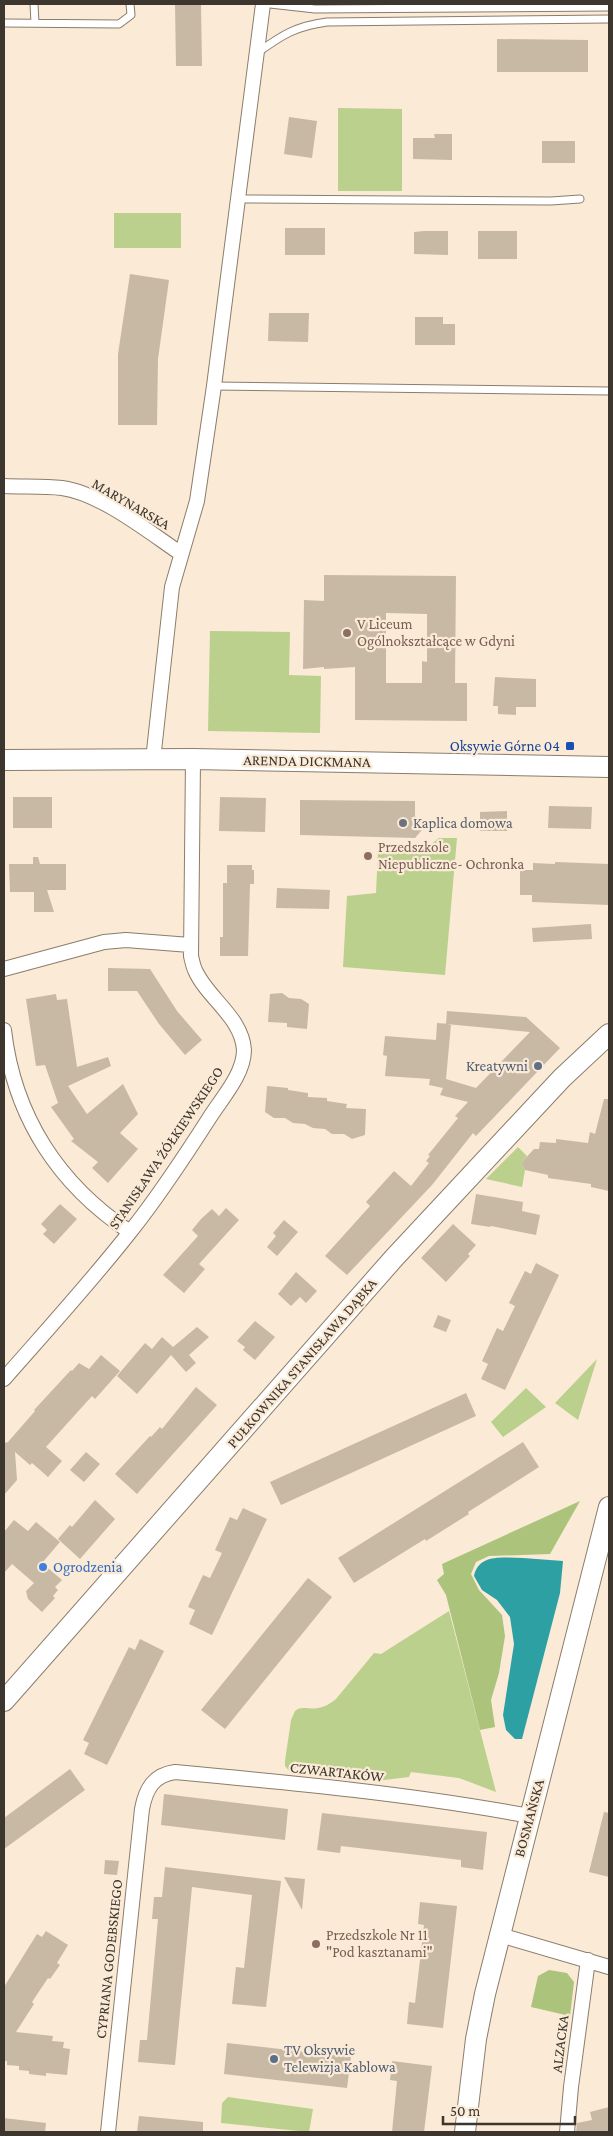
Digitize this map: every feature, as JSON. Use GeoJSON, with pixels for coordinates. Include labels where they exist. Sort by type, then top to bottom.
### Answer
{"type":"FeatureCollection","features":[{"type":"Feature","properties":{"kind":"street"},"geometry":{"type":"LineString","coordinates":[[153,760],[172,587],[180,554],[197,501],[214,386],[263,4]]}},
{"type":"Feature","properties":{"kind":"street","name":"MARYNARSKA"},"geometry":{"type":"LineString","coordinates":[[4,486],[63,488],[90,496],[144,528],[180,554]]}},
{"type":"Feature","properties":{"kind":"street","name":"ARENDA DICKMANA"},"geometry":{"type":"LineString","coordinates":[[4,760],[193,759],[609,766]]}},
{"type":"Feature","properties":{"kind":"street","name":"STANISŁAWA ŻÓŁKIEWSKIEGO"},"geometry":{"type":"LineString","coordinates":[[7,1370],[130,1232],[199,1134],[235,1079],[241,1066],[244,1050],[240,1034],[233,1021],[194,970],[190,945],[193,759]]}},
{"type":"Feature","properties":{"kind":"street"},"geometry":{"type":"LineString","coordinates":[[4,969],[104,942],[126,940],[190,945]]}},
{"type":"Feature","properties":{"kind":"street"},"geometry":{"type":"LineString","coordinates":[[4,1030],[6,1051],[15,1083],[36,1135],[61,1171],[108,1217],[130,1232]]}},
{"type":"Feature","properties":{"kind":"street","name":"PUŁKOWNIKA STANISŁAWA DĄBKA"},"geometry":{"type":"LineString","coordinates":[[4,1701],[394,1258],[562,1078],[609,1034]]}},
{"type":"Feature","properties":{"kind":"street","name":"BOSMAŃSKA"},"geometry":{"type":"LineString","coordinates":[[465,2132],[476,2039],[530,1816],[605,1539],[609,1507]]}},
{"type":"Feature","properties":{"kind":"street","name":"CZWARTAKÓW"},"geometry":{"type":"LineString","coordinates":[[147,1790],[158,1777],[166,1773],[176,1772],[429,1799],[530,1816]]}},
{"type":"Feature","properties":{"kind":"street","name":"CYPRIANA GODEBSKIEGO"},"geometry":{"type":"LineString","coordinates":[[108,2132],[142,1809],[147,1790]]}},
{"type":"Feature","properties":{"kind":"street"},"geometry":{"type":"LineString","coordinates":[[500,1935],[609,1967]]}},
{"type":"Feature","properties":{"kind":"street","name":"ALZACKA"},"geometry":{"type":"LineString","coordinates":[[567,2132],[588,1960]]}},
{"type":"Feature","properties":{"kind":"lane"},"geometry":{"type":"LineString","coordinates":[[34,4],[35,23]]}},
{"type":"Feature","properties":{"kind":"lane"},"geometry":{"type":"LineString","coordinates":[[4,23],[119,24],[130,16],[130,4]]}},
{"type":"Feature","properties":{"kind":"lane"},"geometry":{"type":"LineString","coordinates":[[270,4],[315,9],[609,8]]}},
{"type":"Feature","properties":{"kind":"lane"},"geometry":{"type":"LineString","coordinates":[[256,53],[282,36],[304,25],[327,22],[609,20]]}},
{"type":"Feature","properties":{"kind":"lane"},"geometry":{"type":"LineString","coordinates":[[238,199],[551,201],[580,199]]}},
{"type":"Feature","properties":{"kind":"lane"},"geometry":{"type":"LineString","coordinates":[[214,386],[609,391]]}},
{"type":"Feature","properties":{"kind":"green space"},"geometry":{"type":"Polygon","coordinates":[[[338,108],[402,109],[402,191],[338,191],[338,108]]]}},
{"type":"Feature","properties":{"kind":"green space"},"geometry":{"type":"Polygon","coordinates":[[[114,213],[181,213],[181,248],[114,248],[114,213]]]}},
{"type":"Feature","properties":{"kind":"green space"},"geometry":{"type":"Polygon","coordinates":[[[210,631],[290,632],[289,675],[321,676],[320,733],[208,731],[210,631]]]}},
{"type":"Feature","properties":{"kind":"green space"},"geometry":{"type":"Polygon","coordinates":[[[439,838],[457,838],[445,975],[343,967],[347,896],[376,893],[378,850],[425,849],[439,838]]]}},
{"type":"Feature","properties":{"kind":"green space"},"geometry":{"type":"Polygon","coordinates":[[[518,1147],[527,1156],[521,1163],[525,1170],[522,1187],[486,1179],[518,1147]]]}},
{"type":"Feature","properties":{"kind":"green space"},"geometry":{"type":"Polygon","coordinates":[[[597,1359],[578,1420],[555,1403],[597,1359]]]}},
{"type":"Feature","properties":{"kind":"green space"},"geometry":{"type":"Polygon","coordinates":[[[526,1388],[546,1407],[503,1437],[491,1422],[526,1388]]]}},
{"type":"Feature","properties":{"kind":"green space"},"geometry":{"type":"Polygon","coordinates":[[[580,1501],[550,1554],[489,1556],[476,1562],[471,1574],[479,1590],[502,1615],[505,1636],[499,1673],[491,1700],[495,1727],[480,1730],[446,1595],[437,1580],[444,1574],[442,1564],[580,1501]]]}},
{"type":"Feature","properties":{"kind":"green space"},"geometry":{"type":"Polygon","coordinates":[[[449,1611],[496,1792],[459,1778],[411,1772],[409,1777],[376,1781],[375,1777],[295,1768],[290,1772],[285,1766],[285,1761],[291,1720],[295,1711],[300,1708],[321,1707],[330,1703],[336,1699],[374,1653],[381,1654],[449,1611]]]}},
{"type":"Feature","properties":{"kind":"green space"},"geometry":{"type":"Polygon","coordinates":[[[549,1970],[567,1973],[574,1982],[570,2016],[531,2007],[538,1976],[549,1970]]]}},
{"type":"Feature","properties":{"kind":"green space"},"geometry":{"type":"Polygon","coordinates":[[[228,2097],[313,2109],[309,2132],[221,2123],[222,2103],[228,2097]]]}},
{"type":"Feature","properties":{"kind":"water"},"geometry":{"type":"Polygon","coordinates":[[[493,1558],[563,1561],[560,1593],[522,1739],[515,1739],[506,1730],[503,1715],[514,1644],[510,1617],[497,1600],[482,1590],[474,1576],[481,1563],[487,1560],[493,1558]]]}},
{"type":"Feature","properties":{"kind":"building"},"geometry":{"type":"Polygon","coordinates":[[[175,4],[201,4],[202,66],[176,66],[175,4]]]}},
{"type":"Feature","properties":{"kind":"building"},"geometry":{"type":"Polygon","coordinates":[[[497,39],[588,40],[588,72],[497,72],[497,39]]]}},
{"type":"Feature","properties":{"kind":"building"},"geometry":{"type":"Polygon","coordinates":[[[289,117],[317,121],[312,158],[284,154],[289,117]]]}},
{"type":"Feature","properties":{"kind":"building"},"geometry":{"type":"Polygon","coordinates":[[[434,134],[452,134],[452,160],[413,159],[413,138],[435,138],[434,134]]]}},
{"type":"Feature","properties":{"kind":"building"},"geometry":{"type":"Polygon","coordinates":[[[542,141],[575,141],[575,163],[542,163],[542,141]]]}},
{"type":"Feature","properties":{"kind":"building"},"geometry":{"type":"Polygon","coordinates":[[[285,228],[325,228],[325,255],[285,255],[285,228]]]}},
{"type":"Feature","properties":{"kind":"building"},"geometry":{"type":"Polygon","coordinates":[[[448,231],[448,255],[414,254],[414,232],[448,231]]]}},
{"type":"Feature","properties":{"kind":"building"},"geometry":{"type":"Polygon","coordinates":[[[478,231],[517,231],[517,259],[478,259],[478,231]]]}},
{"type":"Feature","properties":{"kind":"building"},"geometry":{"type":"Polygon","coordinates":[[[130,274],[169,280],[158,359],[157,425],[118,425],[118,354],[130,274]]]}},
{"type":"Feature","properties":{"kind":"building"},"geometry":{"type":"Polygon","coordinates":[[[269,313],[309,313],[308,342],[268,341],[269,313]]]}},
{"type":"Feature","properties":{"kind":"building"},"geometry":{"type":"Polygon","coordinates":[[[415,317],[443,317],[443,324],[455,324],[455,345],[415,345],[415,317]]]}},
{"type":"Feature","properties":{"kind":"building"},"geometry":{"type":"Polygon","coordinates":[[[324,575],[456,576],[455,683],[467,683],[467,721],[355,720],[355,667],[303,669],[304,600],[324,601],[324,575]],[[386,613],[386,683],[422,683],[422,661],[427,662],[427,614],[386,613]]]}},
{"type":"Feature","properties":{"kind":"building"},"geometry":{"type":"Polygon","coordinates":[[[495,677],[536,679],[536,707],[516,707],[516,715],[498,714],[498,706],[493,706],[495,677]]]}},
{"type":"Feature","properties":{"kind":"building"},"geometry":{"type":"Polygon","coordinates":[[[13,797],[52,797],[52,828],[13,828],[13,797]]]}},
{"type":"Feature","properties":{"kind":"building"},"geometry":{"type":"Polygon","coordinates":[[[220,797],[266,798],[265,832],[219,831],[220,797]]]}},
{"type":"Feature","properties":{"kind":"building"},"geometry":{"type":"Polygon","coordinates":[[[300,800],[415,801],[415,816],[422,824],[422,830],[415,838],[300,835],[300,800]]]}},
{"type":"Feature","properties":{"kind":"building"},"geometry":{"type":"Polygon","coordinates":[[[549,806],[592,807],[591,829],[548,828],[549,806]]]}},
{"type":"Feature","properties":{"kind":"building"},"geometry":{"type":"Polygon","coordinates":[[[507,811],[507,831],[480,831],[480,812],[507,811]]]}},
{"type":"Feature","properties":{"kind":"building"},"geometry":{"type":"Polygon","coordinates":[[[33,857],[38,857],[40,864],[66,864],[66,890],[47,890],[54,912],[34,912],[34,892],[10,892],[9,864],[33,864],[33,857]]]}},
{"type":"Feature","properties":{"kind":"building"},"geometry":{"type":"Polygon","coordinates":[[[555,862],[609,864],[609,905],[532,902],[532,895],[520,895],[520,870],[533,870],[533,863],[555,864],[555,862]]]}},
{"type":"Feature","properties":{"kind":"building"},"geometry":{"type":"Polygon","coordinates":[[[227,865],[252,865],[252,870],[254,870],[254,884],[250,884],[248,956],[220,956],[220,937],[223,937],[223,883],[227,883],[227,865]]]}},
{"type":"Feature","properties":{"kind":"building"},"geometry":{"type":"Polygon","coordinates":[[[277,888],[330,890],[329,909],[276,908],[277,888]]]}},
{"type":"Feature","properties":{"kind":"building"},"geometry":{"type":"Polygon","coordinates":[[[591,924],[592,939],[533,942],[532,928],[591,924]]]}},
{"type":"Feature","properties":{"kind":"building"},"geometry":{"type":"Polygon","coordinates":[[[108,968],[150,969],[177,1011],[202,1040],[185,1055],[159,1024],[137,991],[108,991],[108,968]]]}},
{"type":"Feature","properties":{"kind":"building"},"geometry":{"type":"Polygon","coordinates":[[[282,993],[289,998],[301,999],[309,1004],[307,1029],[287,1027],[287,1023],[268,1022],[270,994],[282,993]]]}},
{"type":"Feature","properties":{"kind":"building"},"geometry":{"type":"Polygon","coordinates":[[[56,994],[57,1000],[67,999],[77,1067],[108,1057],[111,1066],[68,1086],[87,1114],[123,1084],[138,1114],[120,1133],[138,1149],[108,1183],[92,1168],[98,1162],[71,1141],[74,1139],[51,1107],[58,1103],[45,1065],[36,1066],[26,999],[56,994]]]}},
{"type":"Feature","properties":{"kind":"building"},"geometry":{"type":"Polygon","coordinates":[[[447,1011],[526,1017],[560,1048],[476,1136],[473,1133],[432,1185],[347,1275],[325,1256],[370,1206],[366,1202],[394,1171],[411,1186],[429,1163],[426,1161],[430,1156],[428,1155],[458,1118],[455,1116],[468,1102],[440,1095],[443,1088],[429,1085],[430,1079],[385,1076],[387,1056],[383,1055],[385,1036],[436,1040],[437,1023],[446,1024],[447,1011]],[[451,1024],[446,1079],[476,1088],[530,1032],[451,1024]]]}},
{"type":"Feature","properties":{"kind":"building"},"geometry":{"type":"Polygon","coordinates":[[[267,1086],[288,1088],[288,1090],[308,1093],[308,1097],[327,1098],[327,1101],[347,1104],[346,1108],[366,1109],[365,1135],[352,1139],[344,1134],[332,1134],[325,1129],[293,1123],[285,1118],[274,1118],[265,1112],[267,1086]]]}},
{"type":"Feature","properties":{"kind":"building"},"geometry":{"type":"Polygon","coordinates":[[[604,1099],[609,1099],[609,1191],[591,1187],[591,1184],[548,1178],[548,1175],[525,1170],[521,1163],[534,1149],[539,1149],[540,1142],[556,1143],[556,1139],[588,1143],[590,1132],[595,1134],[604,1099]]]}},
{"type":"Feature","properties":{"kind":"building"},"geometry":{"type":"Polygon","coordinates":[[[476,1194],[523,1202],[522,1211],[540,1215],[536,1235],[471,1224],[476,1194]]]}},
{"type":"Feature","properties":{"kind":"building"},"geometry":{"type":"Polygon","coordinates":[[[60,1204],[77,1219],[54,1244],[43,1234],[47,1230],[41,1224],[60,1204]]]}},
{"type":"Feature","properties":{"kind":"building"},"geometry":{"type":"Polygon","coordinates":[[[226,1208],[239,1220],[199,1264],[205,1269],[184,1293],[163,1275],[198,1236],[192,1230],[201,1219],[212,1209],[219,1216],[226,1208]]]}},
{"type":"Feature","properties":{"kind":"building"},"geometry":{"type":"Polygon","coordinates":[[[284,1220],[298,1232],[277,1256],[267,1247],[276,1236],[273,1233],[284,1220]]]}},
{"type":"Feature","properties":{"kind":"building"},"geometry":{"type":"Polygon","coordinates":[[[453,1224],[476,1245],[468,1254],[470,1256],[446,1282],[421,1258],[453,1224]]]}},
{"type":"Feature","properties":{"kind":"building"},"geometry":{"type":"Polygon","coordinates":[[[536,1263],[559,1275],[505,1390],[481,1379],[488,1364],[482,1361],[497,1328],[503,1331],[515,1306],[509,1303],[525,1271],[531,1274],[536,1263]]]}},
{"type":"Feature","properties":{"kind":"building"},"geometry":{"type":"Polygon","coordinates":[[[296,1272],[317,1291],[306,1303],[300,1297],[291,1306],[278,1294],[296,1272]]]}},
{"type":"Feature","properties":{"kind":"building"},"geometry":{"type":"Polygon","coordinates":[[[438,1315],[451,1320],[446,1332],[433,1327],[438,1315]]]}},
{"type":"Feature","properties":{"kind":"building"},"geometry":{"type":"Polygon","coordinates":[[[255,1321],[275,1337],[255,1360],[243,1350],[245,1347],[237,1341],[255,1321]]]}},
{"type":"Feature","properties":{"kind":"building"},"geometry":{"type":"Polygon","coordinates":[[[197,1327],[209,1337],[189,1355],[196,1363],[186,1372],[171,1355],[137,1394],[117,1376],[145,1343],[152,1349],[162,1337],[173,1347],[197,1327]]]}},
{"type":"Feature","properties":{"kind":"building"},"geometry":{"type":"Polygon","coordinates":[[[101,1355],[120,1371],[95,1399],[92,1396],[46,1447],[62,1461],[48,1477],[15,1452],[17,1480],[4,1495],[4,1443],[8,1442],[34,1410],[71,1370],[79,1363],[89,1369],[101,1355]]]}},
{"type":"Feature","properties":{"kind":"building"},"geometry":{"type":"Polygon","coordinates":[[[196,1387],[217,1405],[137,1494],[115,1474],[150,1436],[160,1427],[162,1429],[196,1387]]]}},
{"type":"Feature","properties":{"kind":"building"},"geometry":{"type":"Polygon","coordinates":[[[466,1393],[476,1416],[281,1505],[270,1482],[466,1393]]]}},
{"type":"Feature","properties":{"kind":"building"},"geometry":{"type":"Polygon","coordinates":[[[523,1442],[539,1467],[426,1541],[425,1539],[354,1583],[338,1558],[523,1442]]]}},
{"type":"Feature","properties":{"kind":"building"},"geometry":{"type":"Polygon","coordinates":[[[86,1452],[100,1464],[84,1482],[70,1470],[86,1452]]]}},
{"type":"Feature","properties":{"kind":"building"},"geometry":{"type":"Polygon","coordinates":[[[95,1500],[115,1519],[80,1559],[58,1539],[70,1525],[72,1527],[95,1500]]]}},
{"type":"Feature","properties":{"kind":"building"},"geometry":{"type":"Polygon","coordinates":[[[243,1508],[267,1519],[212,1635],[189,1624],[195,1610],[188,1607],[203,1575],[210,1578],[222,1553],[215,1550],[230,1517],[237,1520],[243,1508]]]}},
{"type":"Feature","properties":{"kind":"building"},"geometry":{"type":"Polygon","coordinates":[[[14,1520],[28,1531],[36,1522],[60,1542],[42,1563],[62,1580],[55,1587],[58,1590],[53,1596],[55,1598],[42,1612],[28,1599],[26,1591],[34,1583],[12,1564],[4,1573],[4,1532],[14,1520]]]}},
{"type":"Feature","properties":{"kind":"building"},"geometry":{"type":"Polygon","coordinates":[[[308,1578],[332,1597],[225,1729],[201,1710],[308,1578]]]}},
{"type":"Feature","properties":{"kind":"building"},"geometry":{"type":"Polygon","coordinates":[[[140,1639],[164,1651],[107,1765],[84,1754],[89,1743],[83,1740],[129,1647],[135,1650],[140,1639]]]}},
{"type":"Feature","properties":{"kind":"building"},"geometry":{"type":"Polygon","coordinates":[[[70,1769],[85,1790],[4,1849],[4,1818],[70,1769]]]}},
{"type":"Feature","properties":{"kind":"building"},"geometry":{"type":"Polygon","coordinates":[[[164,1794],[288,1809],[285,1840],[161,1825],[164,1794]]]}},
{"type":"Feature","properties":{"kind":"building"},"geometry":{"type":"Polygon","coordinates":[[[604,1812],[609,1813],[609,1877],[589,1872],[604,1812]]]}},
{"type":"Feature","properties":{"kind":"building"},"geometry":{"type":"Polygon","coordinates":[[[322,1813],[487,1832],[483,1870],[461,1867],[461,1860],[341,1846],[340,1853],[317,1850],[322,1813]]]}},
{"type":"Feature","properties":{"kind":"building"},"geometry":{"type":"Polygon","coordinates":[[[105,1860],[119,1861],[117,1875],[104,1874],[105,1860]]]}},
{"type":"Feature","properties":{"kind":"building"},"geometry":{"type":"Polygon","coordinates":[[[165,1867],[281,1881],[266,2007],[232,2004],[236,1967],[244,1968],[252,1895],[192,1887],[175,2065],[138,2062],[140,2040],[147,2040],[158,1919],[152,1919],[154,1897],[162,1897],[165,1867]]]}},
{"type":"Feature","properties":{"kind":"building"},"geometry":{"type":"Polygon","coordinates":[[[284,1877],[305,1879],[302,1910],[284,1877]]]}},
{"type":"Feature","properties":{"kind":"building"},"geometry":{"type":"Polygon","coordinates":[[[420,1902],[457,1906],[443,2028],[407,2024],[409,2002],[415,2003],[424,1925],[418,1924],[420,1902]]]}},
{"type":"Feature","properties":{"kind":"building"},"geometry":{"type":"Polygon","coordinates":[[[46,1931],[68,1945],[57,1963],[60,1965],[50,1979],[48,1978],[32,2002],[34,2004],[16,2032],[53,2036],[52,2041],[64,2042],[63,2048],[70,2049],[67,2075],[46,2073],[46,2076],[29,2074],[29,2071],[19,2070],[19,2066],[7,2065],[7,2061],[4,2061],[4,1987],[37,1934],[42,1937],[46,1931]]]}},
{"type":"Feature","properties":{"kind":"building"},"geometry":{"type":"Polygon","coordinates":[[[227,2043],[351,2057],[347,2088],[224,2074],[227,2043]]]}},
{"type":"Feature","properties":{"kind":"building"},"geometry":{"type":"Polygon","coordinates":[[[392,2061],[432,2066],[424,2132],[392,2132],[397,2081],[390,2080],[392,2061]]]}},
{"type":"Feature","properties":{"kind":"building"},"geometry":{"type":"Polygon","coordinates":[[[609,2107],[609,2132],[576,2132],[577,2123],[592,2120],[590,2112],[609,2107]]]}},
{"type":"Feature","properties":{"kind":"building"},"geometry":{"type":"Polygon","coordinates":[[[139,2116],[203,2122],[203,2132],[137,2132],[139,2116]]]}},
{"type":"Feature","properties":{"kind":"building"},"geometry":{"type":"Polygon","coordinates":[[[4,2118],[46,2123],[45,2132],[4,2132],[4,2118]]]}},
{"type":"Feature","properties":{"kind":"place","name":"V Liceum Ogólnokształcące w Gdyni"},"geometry":{"type":"Point","coordinates":[347,633]}},
{"type":"Feature","properties":{"kind":"place","name":"Oksywie Górne 04"},"geometry":{"type":"Point","coordinates":[570,746]}},
{"type":"Feature","properties":{"kind":"place","name":"Kaplica domowa"},"geometry":{"type":"Point","coordinates":[403,823]}},
{"type":"Feature","properties":{"kind":"place","name":"Przedszkole Niepubliczne- Ochronka"},"geometry":{"type":"Point","coordinates":[368,856]}},
{"type":"Feature","properties":{"kind":"place","name":"Kreatywni"},"geometry":{"type":"Point","coordinates":[538,1066]}},
{"type":"Feature","properties":{"kind":"place","name":"Ogrodzenia"},"geometry":{"type":"Point","coordinates":[43,1567]}},
{"type":"Feature","properties":{"kind":"place","name":"Przedszkole Nr 11 \"Pod kasztanami\""},"geometry":{"type":"Point","coordinates":[316,1944]}},
{"type":"Feature","properties":{"kind":"place","name":"TV Oksywie Telewizja Kablowa"},"geometry":{"type":"Point","coordinates":[274,2059]}}]}
